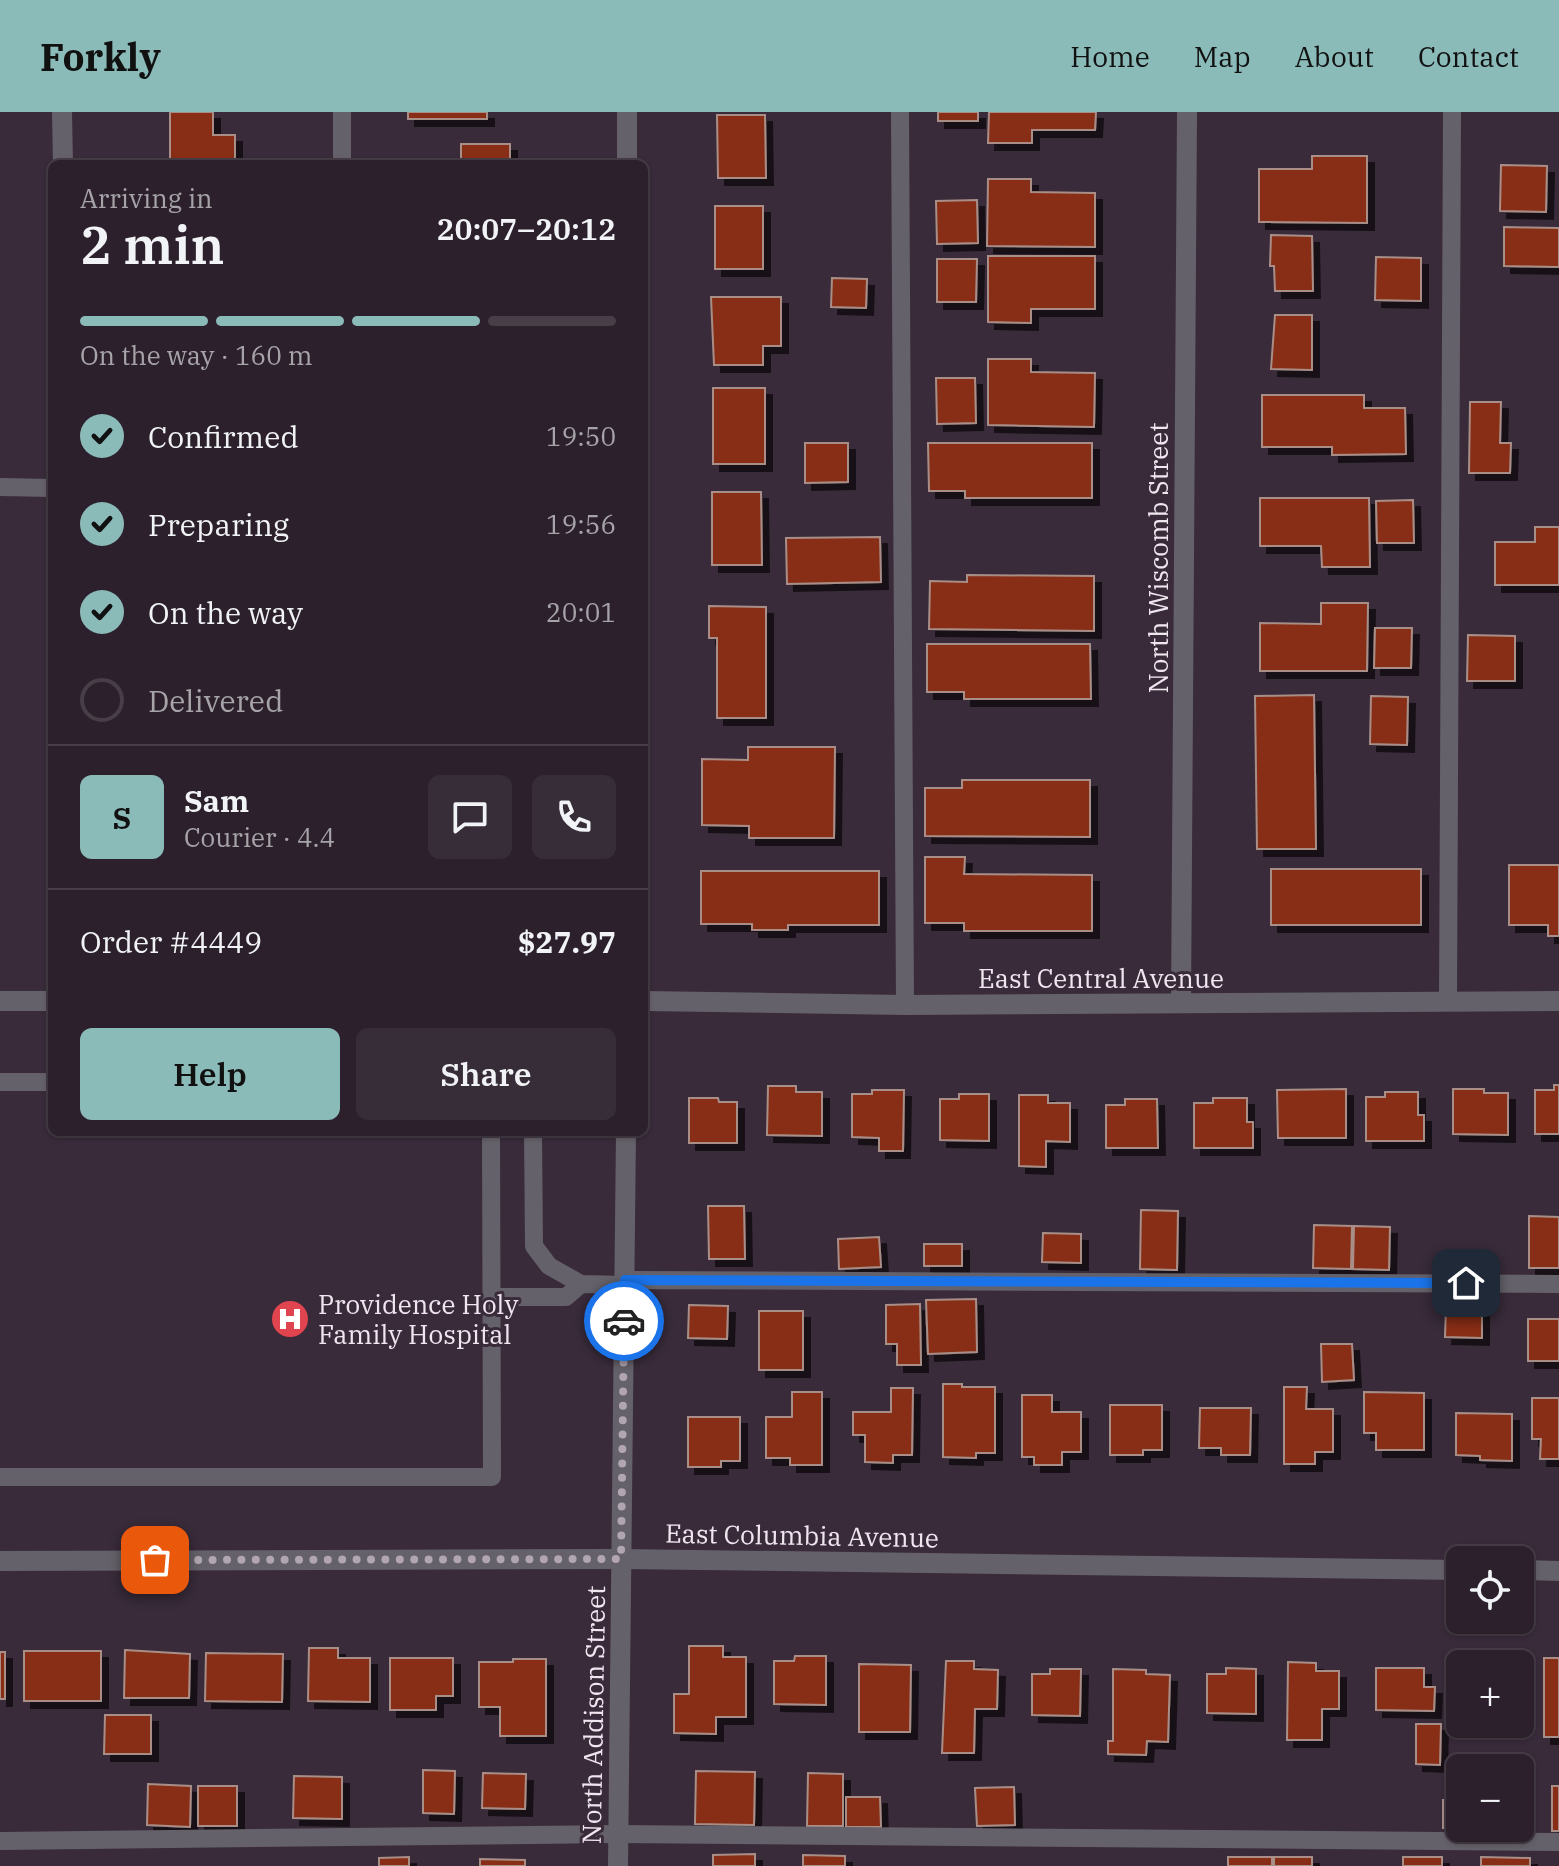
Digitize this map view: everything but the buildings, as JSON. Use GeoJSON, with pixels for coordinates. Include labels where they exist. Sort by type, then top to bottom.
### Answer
{"type":"FeatureCollection","features":[{"type":"Feature","properties":{"kind":"street"},"geometry":{"type":"LineString","coordinates":[[62,112],[63,160]]}},
{"type":"Feature","properties":{"kind":"street"},"geometry":{"type":"LineString","coordinates":[[627,112],[627,160]]}},
{"type":"Feature","properties":{"kind":"street","name":"North Wiscomb Street"},"geometry":{"type":"LineString","coordinates":[[1181,1003],[1187,112]]}},
{"type":"Feature","properties":{"kind":"street"},"geometry":{"type":"LineString","coordinates":[[0,1001],[48,1001]]}},
{"type":"Feature","properties":{"kind":"street","name":"East Central Avenue"},"geometry":{"type":"LineString","coordinates":[[648,1001],[905,1005],[1559,1001]]}},
{"type":"Feature","properties":{"kind":"street","name":"North Addison Street"},"geometry":{"type":"LineString","coordinates":[[618,1866],[626,1136]]}},
{"type":"Feature","properties":{"kind":"street","name":"East Columbia Avenue"},"geometry":{"type":"LineString","coordinates":[[0,1561],[621,1559],[1446,1570]]}},
{"type":"Feature","properties":{"kind":"street"},"geometry":{"type":"LineString","coordinates":[[1534,1570],[1559,1571]]}},
{"type":"Feature","properties":{"kind":"lane"},"geometry":{"type":"LineString","coordinates":[[342,112],[342,160]]}},
{"type":"Feature","properties":{"kind":"lane"},"geometry":{"type":"LineString","coordinates":[[900,112],[905,1005]]}},
{"type":"Feature","properties":{"kind":"lane"},"geometry":{"type":"LineString","coordinates":[[1448,1002],[1452,112]]}},
{"type":"Feature","properties":{"kind":"lane"},"geometry":{"type":"LineString","coordinates":[[0,487],[48,488]]}},
{"type":"Feature","properties":{"kind":"lane"},"geometry":{"type":"LineString","coordinates":[[0,1082],[48,1082]]}},
{"type":"Feature","properties":{"kind":"lane"},"geometry":{"type":"LineString","coordinates":[[0,1477],[492,1477],[491,1136]]}},
{"type":"Feature","properties":{"kind":"lane"},"geometry":{"type":"LineString","coordinates":[[533,1136],[534,1246],[549,1266],[581,1284],[1559,1284]]}},
{"type":"Feature","properties":{"kind":"lane"},"geometry":{"type":"LineString","coordinates":[[492,1297],[566,1297],[581,1284]]}},
{"type":"Feature","properties":{"kind":"lane"},"geometry":{"type":"LineString","coordinates":[[0,1841],[618,1834],[1559,1842]]}},
{"type":"Feature","properties":{"kind":"way so far"},"geometry":{"type":"LineString","coordinates":[[155,1560],[621,1559],[624,1321]]}},
{"type":"Feature","properties":{"kind":"place","name":"Providence Holy Family Hospital"},"geometry":{"type":"Point","coordinates":[290,1319]}},
{"type":"Feature","properties":{"kind":"route"},"geometry":{"type":"LineString","coordinates":[[624,1321],[625,1280],[1466,1283]]}}]}
